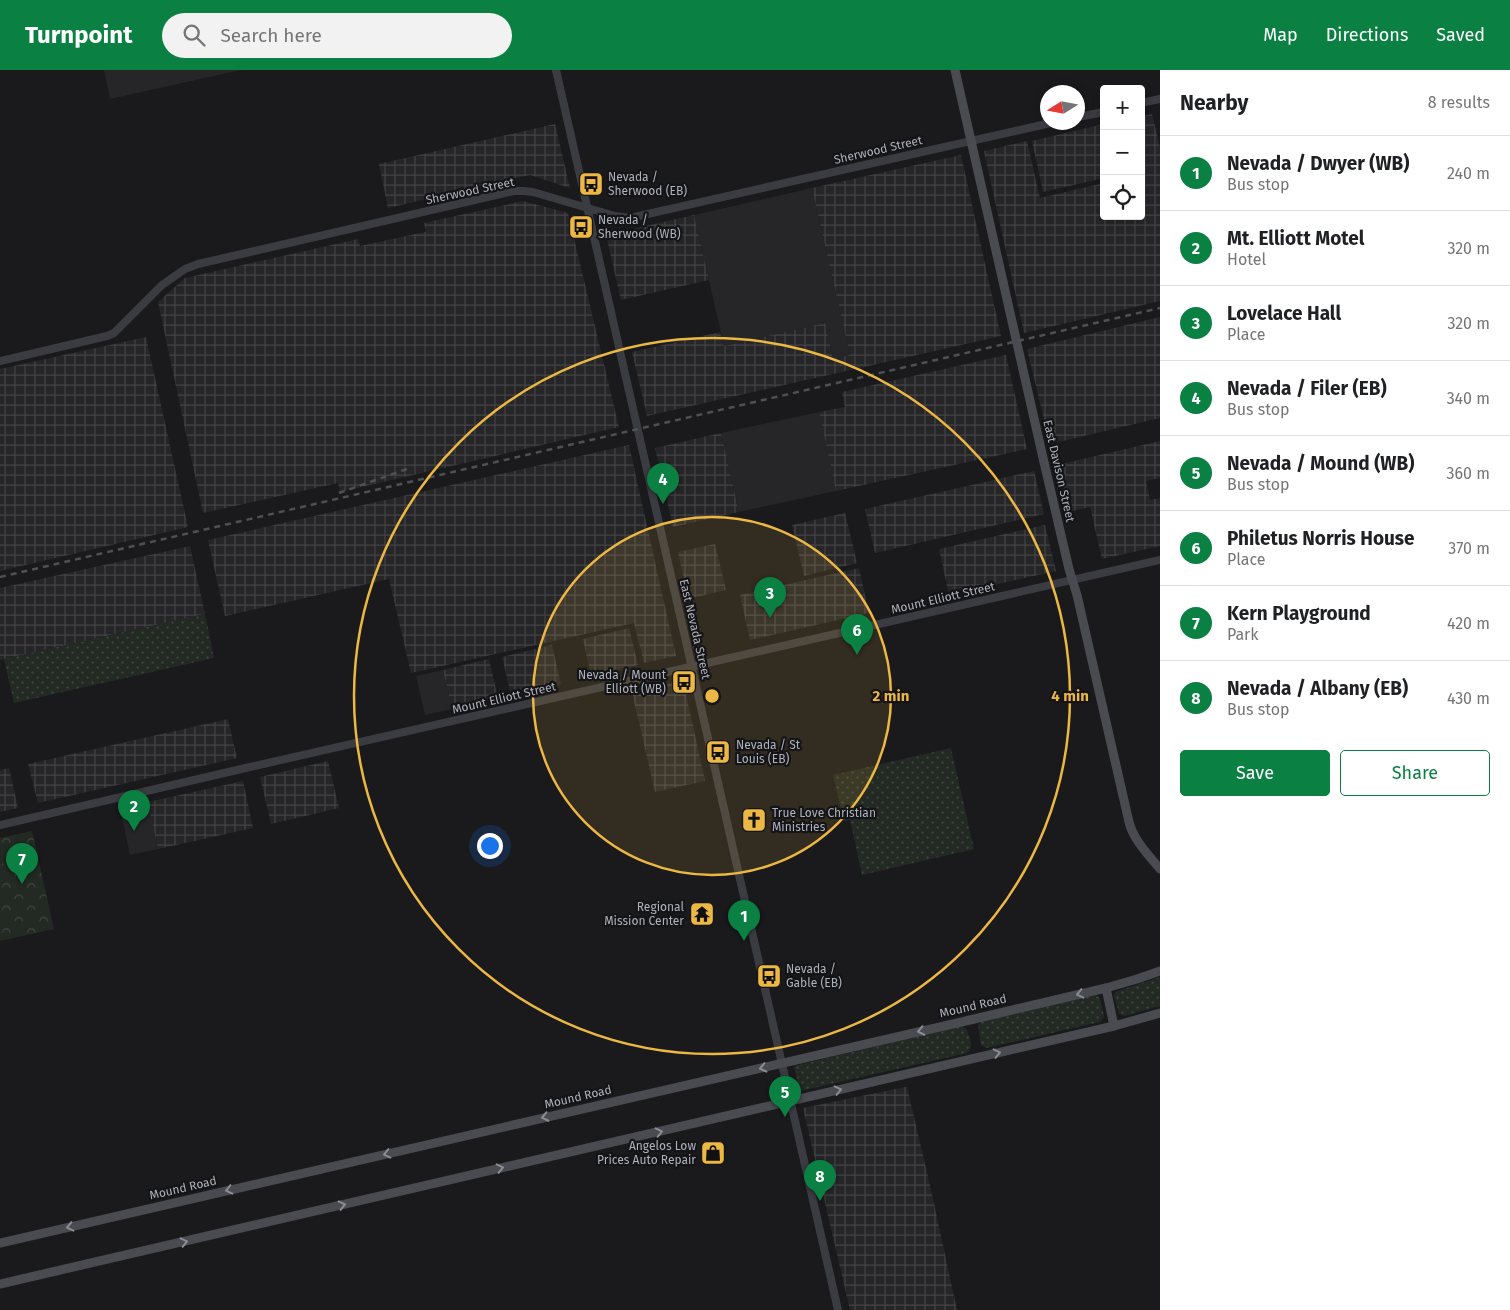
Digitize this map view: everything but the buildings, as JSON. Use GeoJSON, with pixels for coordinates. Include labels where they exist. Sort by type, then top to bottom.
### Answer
{"type":"FeatureCollection","features":[{"type":"Feature","properties":{"kind":"main road","name":"East Davison Street"},"geometry":{"type":"LineString","coordinates":[[955,70],[1132,832],[1160,869]]}},
{"type":"Feature","properties":{"kind":"main road","name":"Mound Road"},"geometry":{"type":"LineString","coordinates":[[0,1243],[1106,988],[1160,970]]}},
{"type":"Feature","properties":{"kind":"main road"},"geometry":{"type":"LineString","coordinates":[[1106,988],[1114,1026]]}},
{"type":"Feature","properties":{"kind":"main road"},"geometry":{"type":"LineString","coordinates":[[0,1284],[1114,1026],[1160,1013]]}},
{"type":"Feature","properties":{"kind":"street","name":"East Nevada Street"},"geometry":{"type":"LineString","coordinates":[[556,70],[838,1310]]}},
{"type":"Feature","properties":{"kind":"street"},"geometry":{"type":"LineString","coordinates":[[1145,102],[1160,99]]}},
{"type":"Feature","properties":{"kind":"street"},"geometry":{"type":"LineString","coordinates":[[1085,116],[1100,113]]}},
{"type":"Feature","properties":{"kind":"street","name":"Sherwood Street"},"geometry":{"type":"LineString","coordinates":[[0,361],[108,336],[119,330],[173,276],[198,264],[514,192],[523,190],[533,192],[615,216],[630,218],[1040,126]]}},
{"type":"Feature","properties":{"kind":"street","name":"Mount Elliott Street"},"geometry":{"type":"LineString","coordinates":[[0,825],[250,766],[1160,560]]}},
{"type":"Feature","properties":{"kind":"shaded area"},"geometry":{"type":"Polygon","coordinates":[[[104,70],[241,70],[110,99],[104,70]]]}},
{"type":"Feature","properties":{"kind":"shaded area"},"geometry":{"type":"Polygon","coordinates":[[[1152,114],[1160,147],[1160,301],[1024,333],[984,151],[1027,141],[1040,198],[1100,184],[1100,220],[1145,220],[1145,115],[1152,114]]]}},
{"type":"Feature","properties":{"kind":"shaded area"},"geometry":{"type":"Polygon","coordinates":[[[555,124],[570,188],[530,175],[388,208],[379,164],[555,124]]]}},
{"type":"Feature","properties":{"kind":"shaded area"},"geometry":{"type":"Polygon","coordinates":[[[1100,125],[1100,179],[1043,192],[1032,141],[1100,125]]]}},
{"type":"Feature","properties":{"kind":"shaded area"},"geometry":{"type":"Polygon","coordinates":[[[961,155],[1001,336],[647,416],[632,352],[720,332],[724,346],[825,323],[833,359],[850,355],[812,188],[961,155]]]}},
{"type":"Feature","properties":{"kind":"shaded area"},"geometry":{"type":"Polygon","coordinates":[[[812,188],[850,355],[833,359],[825,323],[724,346],[694,215],[812,188]]]}},
{"type":"Feature","properties":{"kind":"shaded area"},"geometry":{"type":"Polygon","coordinates":[[[523,201],[568,213],[619,427],[340,492],[338,483],[203,513],[158,302],[185,278],[358,239],[360,246],[425,232],[424,223],[523,201]]]}},
{"type":"Feature","properties":{"kind":"shaded area"},"geometry":{"type":"Polygon","coordinates":[[[694,215],[709,280],[621,300],[606,235],[694,215]]]}},
{"type":"Feature","properties":{"kind":"shaded area"},"geometry":{"type":"Polygon","coordinates":[[[1160,317],[1160,418],[1050,444],[1027,349],[1160,317]]]}},
{"type":"Feature","properties":{"kind":"shaded area"},"geometry":{"type":"Polygon","coordinates":[[[146,337],[188,527],[0,571],[0,369],[146,337]]]}},
{"type":"Feature","properties":{"kind":"shaded area"},"geometry":{"type":"Polygon","coordinates":[[[1006,355],[1027,449],[836,491],[819,412],[845,407],[842,392],[1006,355]]]}},
{"type":"Feature","properties":{"kind":"shaded area"},"geometry":{"type":"Polygon","coordinates":[[[819,412],[836,491],[739,512],[721,433],[819,412]]]}},
{"type":"Feature","properties":{"kind":"shaded area"},"geometry":{"type":"Polygon","coordinates":[[[721,433],[739,512],[673,527],[655,448],[721,433]]]}},
{"type":"Feature","properties":{"kind":"shaded area"},"geometry":{"type":"Polygon","coordinates":[[[1160,441],[1160,478],[1146,481],[1150,500],[1160,498],[1160,546],[1102,559],[1090,507],[1068,512],[1057,465],[1160,441]]]}},
{"type":"Feature","properties":{"kind":"shaded area"},"geometry":{"type":"Polygon","coordinates":[[[629,445],[676,656],[644,663],[634,623],[411,673],[389,579],[225,616],[208,540],[629,445]]]}},
{"type":"Feature","properties":{"kind":"shaded area"},"geometry":{"type":"Polygon","coordinates":[[[1034,471],[1044,514],[875,553],[865,509],[1034,471]]]}},
{"type":"Feature","properties":{"kind":"shaded area"},"geometry":{"type":"Polygon","coordinates":[[[845,513],[857,563],[804,576],[792,525],[845,513]]]}},
{"type":"Feature","properties":{"kind":"shaded area"},"geometry":{"type":"Polygon","coordinates":[[[1045,525],[1056,571],[949,595],[939,549],[1045,525]]]}},
{"type":"Feature","properties":{"kind":"shaded area"},"geometry":{"type":"Polygon","coordinates":[[[715,544],[726,590],[688,599],[678,552],[715,544]]]}},
{"type":"Feature","properties":{"kind":"shaded area"},"geometry":{"type":"Polygon","coordinates":[[[190,546],[205,614],[0,660],[0,588],[190,546]]]}},
{"type":"Feature","properties":{"kind":"shaded area"},"geometry":{"type":"Polygon","coordinates":[[[859,568],[869,613],[750,640],[740,595],[859,568]]]}},
{"type":"Feature","properties":{"kind":"shaded area"},"geometry":{"type":"Polygon","coordinates":[[[629,628],[638,665],[591,676],[583,639],[629,628]]]}},
{"type":"Feature","properties":{"kind":"shaded area"},"geometry":{"type":"Polygon","coordinates":[[[552,645],[561,684],[511,695],[502,657],[552,645]]]}},
{"type":"Feature","properties":{"kind":"shaded area"},"geometry":{"type":"Polygon","coordinates":[[[489,659],[498,698],[452,709],[443,670],[489,659]]]}},
{"type":"Feature","properties":{"kind":"shaded area"},"geometry":{"type":"Polygon","coordinates":[[[443,670],[452,709],[425,715],[416,676],[443,670]]]}},
{"type":"Feature","properties":{"kind":"shaded area"},"geometry":{"type":"Polygon","coordinates":[[[683,680],[705,781],[655,792],[632,692],[683,680]]]}},
{"type":"Feature","properties":{"kind":"shaded area"},"geometry":{"type":"Polygon","coordinates":[[[228,719],[237,758],[38,803],[28,764],[228,719]]]}},
{"type":"Feature","properties":{"kind":"shaded area"},"geometry":{"type":"Polygon","coordinates":[[[328,761],[339,808],[271,824],[260,777],[328,761]]]}},
{"type":"Feature","properties":{"kind":"shaded area"},"geometry":{"type":"Polygon","coordinates":[[[9,768],[18,808],[0,812],[0,770],[9,768]]]}},
{"type":"Feature","properties":{"kind":"shaded area"},"geometry":{"type":"Polygon","coordinates":[[[243,781],[253,828],[158,849],[148,802],[243,781]]]}},
{"type":"Feature","properties":{"kind":"shaded area"},"geometry":{"type":"Polygon","coordinates":[[[148,802],[158,849],[130,855],[120,808],[148,802]]]}},
{"type":"Feature","properties":{"kind":"shaded area"},"geometry":{"type":"Polygon","coordinates":[[[907,1087],[930,1185],[957,1310],[850,1310],[803,1108],[907,1087]]]}},
{"type":"Feature","properties":{"kind":"green space"},"geometry":{"type":"Polygon","coordinates":[[[205,614],[214,658],[14,703],[4,659],[205,614]]]}},
{"type":"Feature","properties":{"kind":"green space"},"geometry":{"type":"Polygon","coordinates":[[[951,748],[974,849],[862,875],[850,820],[844,821],[833,775],[951,748]]]}},
{"type":"Feature","properties":{"kind":"green space"},"geometry":{"type":"Polygon","coordinates":[[[32,831],[54,929],[0,941],[0,838],[32,831]]]}},
{"type":"Feature","properties":{"kind":"green space"},"geometry":{"type":"Polygon","coordinates":[[[22,846],[25,859],[0,864],[0,851],[22,846]]]}},
{"type":"Feature","properties":{"kind":"green space"},"geometry":{"type":"Polygon","coordinates":[[[1160,977],[1160,1006],[1124,1016],[1119,1014],[1114,995],[1115,992],[1160,977]]]}},
{"type":"Feature","properties":{"kind":"green space"},"geometry":{"type":"Polygon","coordinates":[[[1096,995],[1100,998],[1104,1017],[1100,1022],[986,1048],[981,1045],[978,1025],[982,1021],[1096,995]]]}},
{"type":"Feature","properties":{"kind":"green space"},"geometry":{"type":"Polygon","coordinates":[[[962,1026],[967,1030],[971,1042],[971,1048],[967,1053],[800,1091],[794,1066],[962,1026]]]}},
{"type":"Feature","properties":{"kind":"railway"},"geometry":{"type":"LineString","coordinates":[[0,577],[1160,308]]}},
{"type":"Feature","properties":{"kind":"railway"},"geometry":{"type":"LineString","coordinates":[[339,493],[407,469]]}},
{"type":"Feature","properties":{"kind":"place","name":"Nevada / Sherwood (EB)"},"geometry":{"type":"Point","coordinates":[591,184]}},
{"type":"Feature","properties":{"kind":"place","name":"Nevada / Sherwood (WB)"},"geometry":{"type":"Point","coordinates":[581,227]}},
{"type":"Feature","properties":{"kind":"place","name":"Nevada / Filer (EB)"},"geometry":{"type":"Point","coordinates":[663,504]}},
{"type":"Feature","properties":{"kind":"place","name":"Lovelace Hall"},"geometry":{"type":"Point","coordinates":[770,618]}},
{"type":"Feature","properties":{"kind":"place","name":"Philetus Norris House"},"geometry":{"type":"Point","coordinates":[857,655]}},
{"type":"Feature","properties":{"kind":"place","name":"Nevada / Mount Elliott (WB)"},"geometry":{"type":"Point","coordinates":[684,682]}},
{"type":"Feature","properties":{"kind":"place","name":"Nevada / St Louis (EB)"},"geometry":{"type":"Point","coordinates":[718,752]}},
{"type":"Feature","properties":{"kind":"place","name":"True Love Christian Ministries"},"geometry":{"type":"Point","coordinates":[754,820]}},
{"type":"Feature","properties":{"kind":"place","name":"Mt. Elliott Motel"},"geometry":{"type":"Point","coordinates":[134,831]}},
{"type":"Feature","properties":{"kind":"place","name":"Kern Playground"},"geometry":{"type":"Point","coordinates":[22,884]}},
{"type":"Feature","properties":{"kind":"place","name":"Regional Mission Center"},"geometry":{"type":"Point","coordinates":[702,914]}},
{"type":"Feature","properties":{"kind":"place","name":"Nevada / Dwyer (WB)"},"geometry":{"type":"Point","coordinates":[744,941]}},
{"type":"Feature","properties":{"kind":"place","name":"Nevada / Gable (EB)"},"geometry":{"type":"Point","coordinates":[769,976]}},
{"type":"Feature","properties":{"kind":"place","name":"Nevada / Mound (WB)"},"geometry":{"type":"Point","coordinates":[785,1117]}},
{"type":"Feature","properties":{"kind":"place","name":"Angelos Low Prices Auto Repair"},"geometry":{"type":"Point","coordinates":[713,1153]}},
{"type":"Feature","properties":{"kind":"place","name":"Nevada / Albany (EB)"},"geometry":{"type":"Point","coordinates":[820,1201]}}]}
